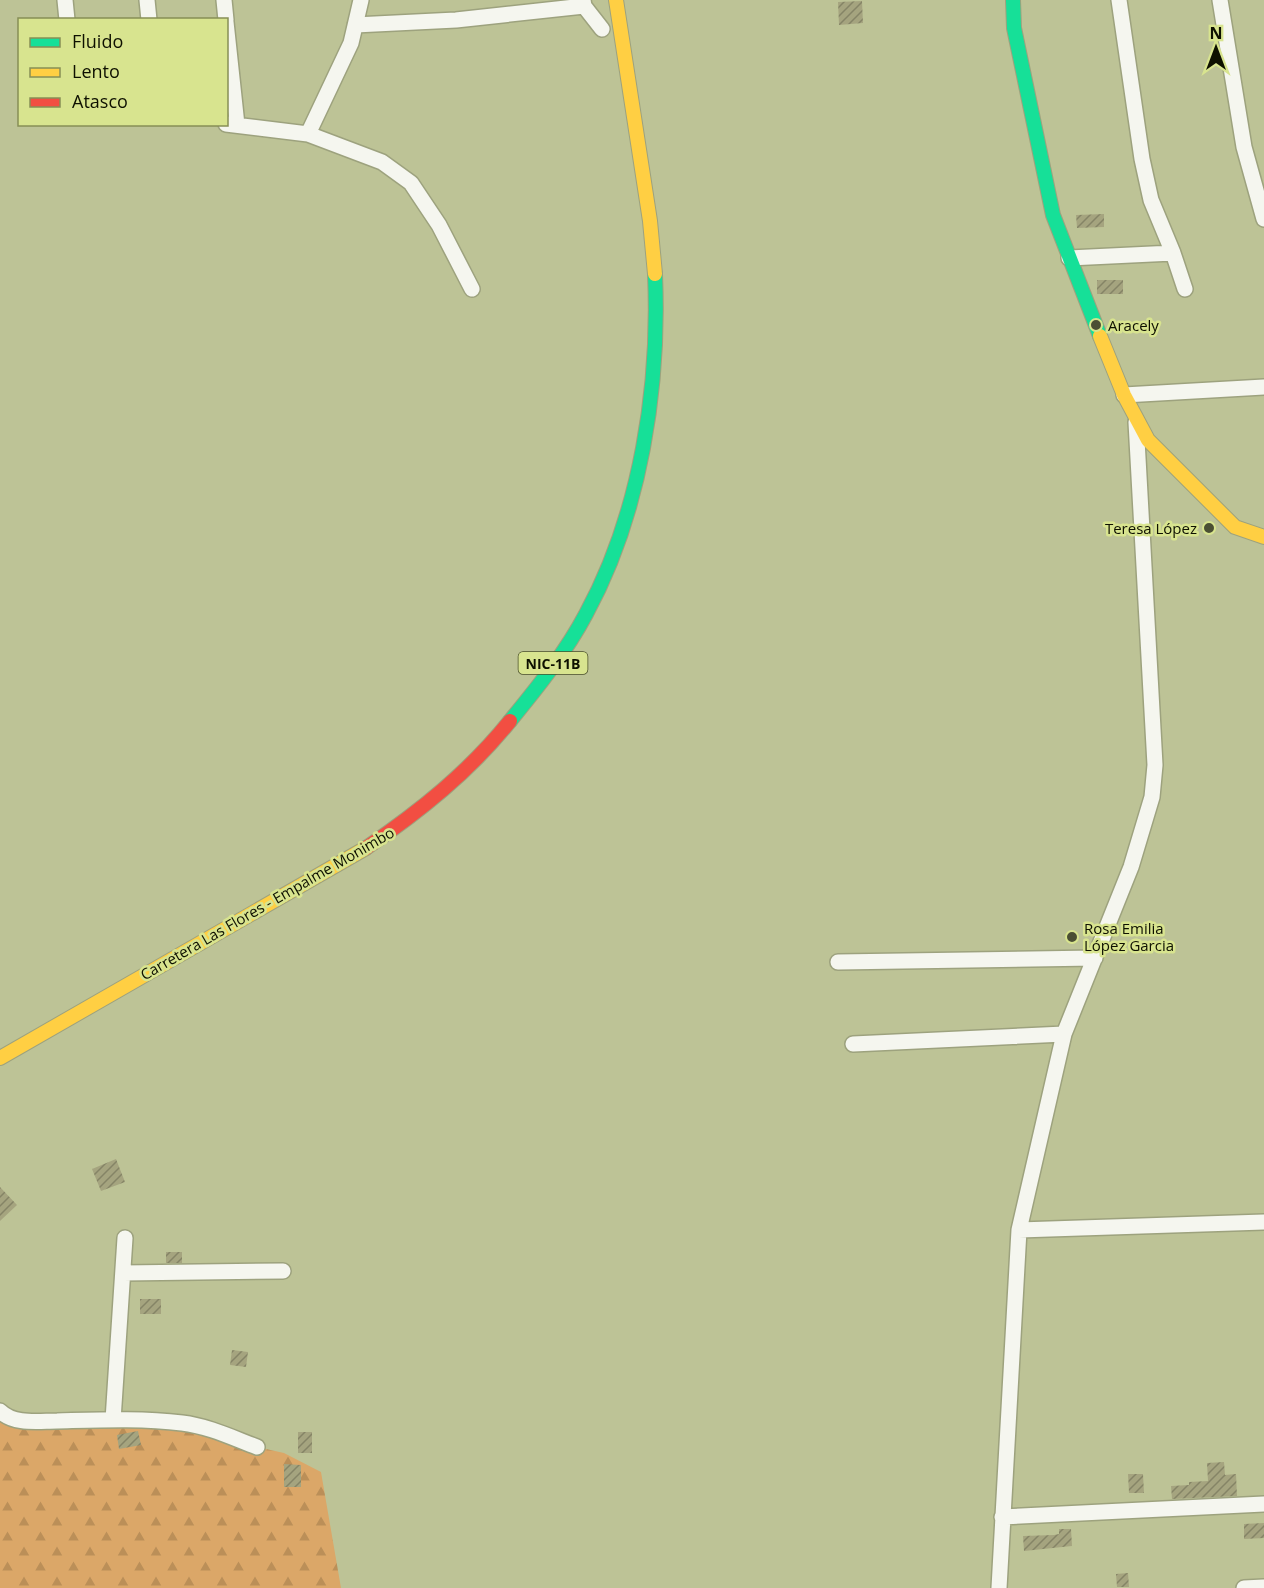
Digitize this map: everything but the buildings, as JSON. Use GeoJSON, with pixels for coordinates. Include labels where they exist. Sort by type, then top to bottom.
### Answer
{"type":"FeatureCollection","features":[{"type":"Feature","properties":{"kind":"main road","name":"Carretera Las Flores - Empalme Monimbo"},"geometry":{"type":"LineString","coordinates":[[0,1058],[357,854],[440,795],[492,744],[517,713],[569,641],[591,605],[618,537],[639,464],[652,387],[655,333],[654,259],[650,219],[615,0]]}},
{"type":"Feature","properties":{"kind":"main road"},"geometry":{"type":"LineString","coordinates":[[1013,0],[1014,28],[1053,215],[1124,395],[1148,440],[1235,527],[1264,537]]}},
{"type":"Feature","properties":{"kind":"street"},"geometry":{"type":"LineString","coordinates":[[65,0],[67,18]]}},
{"type":"Feature","properties":{"kind":"street"},"geometry":{"type":"LineString","coordinates":[[147,0],[149,18]]}},
{"type":"Feature","properties":{"kind":"street"},"geometry":{"type":"LineString","coordinates":[[224,0],[226,18]]}},
{"type":"Feature","properties":{"kind":"street"},"geometry":{"type":"LineString","coordinates":[[308,134],[351,43],[360,0]]}},
{"type":"Feature","properties":{"kind":"street"},"geometry":{"type":"LineString","coordinates":[[1119,0],[1142,159],[1151,200],[1185,289]]}},
{"type":"Feature","properties":{"kind":"street"},"geometry":{"type":"LineString","coordinates":[[1220,0],[1244,147],[1264,219]]}},
{"type":"Feature","properties":{"kind":"street"},"geometry":{"type":"LineString","coordinates":[[355,25],[456,20],[588,2],[603,34]]}},
{"type":"Feature","properties":{"kind":"street"},"geometry":{"type":"LineString","coordinates":[[228,55],[232,124],[308,134],[382,162],[411,183],[439,225],[472,289]]}},
{"type":"Feature","properties":{"kind":"street"},"geometry":{"type":"LineString","coordinates":[[1069,258],[1173,253]]}},
{"type":"Feature","properties":{"kind":"street"},"geometry":{"type":"LineString","coordinates":[[1124,395],[1264,387]]}},
{"type":"Feature","properties":{"kind":"street"},"geometry":{"type":"LineString","coordinates":[[999,1588],[1019,1230],[1064,1034],[1131,867],[1152,797],[1155,765],[1135,417]]}},
{"type":"Feature","properties":{"kind":"street"},"geometry":{"type":"LineString","coordinates":[[837,962],[1095,958]]}},
{"type":"Feature","properties":{"kind":"street"},"geometry":{"type":"LineString","coordinates":[[854,1044],[1064,1034]]}},
{"type":"Feature","properties":{"kind":"street"},"geometry":{"type":"LineString","coordinates":[[1019,1230],[1264,1222]]}},
{"type":"Feature","properties":{"kind":"street"},"geometry":{"type":"LineString","coordinates":[[113,1420],[125,1238]]}},
{"type":"Feature","properties":{"kind":"street"},"geometry":{"type":"LineString","coordinates":[[123,1273],[283,1271]]}},
{"type":"Feature","properties":{"kind":"street"},"geometry":{"type":"LineString","coordinates":[[0,1411],[8,1418],[26,1421],[113,1420],[183,1423],[216,1431],[257,1448]]}},
{"type":"Feature","properties":{"kind":"street"},"geometry":{"type":"LineString","coordinates":[[1002,1517],[1264,1504]]}},
{"type":"Feature","properties":{"kind":"street"},"geometry":{"type":"LineString","coordinates":[[1244,1588],[1264,1587]]}},
{"type":"Feature","properties":{"kind":"green space"},"geometry":{"type":"Polygon","coordinates":[[[0,1411],[8,1418],[183,1423],[257,1447],[284,1453],[321,1472],[341,1588],[0,1588],[0,1411]]]}},
{"type":"Feature","properties":{"kind":"traffic: fast"},"geometry":{"type":"LineString","coordinates":[[1013,0],[1014,28],[1053,215],[1100,336]]}},
{"type":"Feature","properties":{"kind":"traffic: fast"},"geometry":{"type":"LineString","coordinates":[[510,721],[551,669],[578,628],[605,575],[621,534],[643,448],[650,404],[656,317],[655,274]]}},
{"type":"Feature","properties":{"kind":"traffic: slow"},"geometry":{"type":"LineString","coordinates":[[616,0],[650,221],[655,274]]}},
{"type":"Feature","properties":{"kind":"traffic: slow"},"geometry":{"type":"LineString","coordinates":[[1100,336],[1124,395],[1148,440],[1235,527],[1264,537]]}},
{"type":"Feature","properties":{"kind":"traffic: slow"},"geometry":{"type":"LineString","coordinates":[[0,1058],[366,848]]}},
{"type":"Feature","properties":{"kind":"traffic: jam"},"geometry":{"type":"LineString","coordinates":[[366,848],[443,790],[478,757],[510,721]]}},
{"type":"Feature","properties":{"kind":"place","name":"Aracely"},"geometry":{"type":"Point","coordinates":[1096,325]}},
{"type":"Feature","properties":{"kind":"place","name":"Teresa López"},"geometry":{"type":"Point","coordinates":[1209,528]}},
{"type":"Feature","properties":{"kind":"place","name":"Rosa Emilia López Garcia"},"geometry":{"type":"Point","coordinates":[1072,937]}}]}
